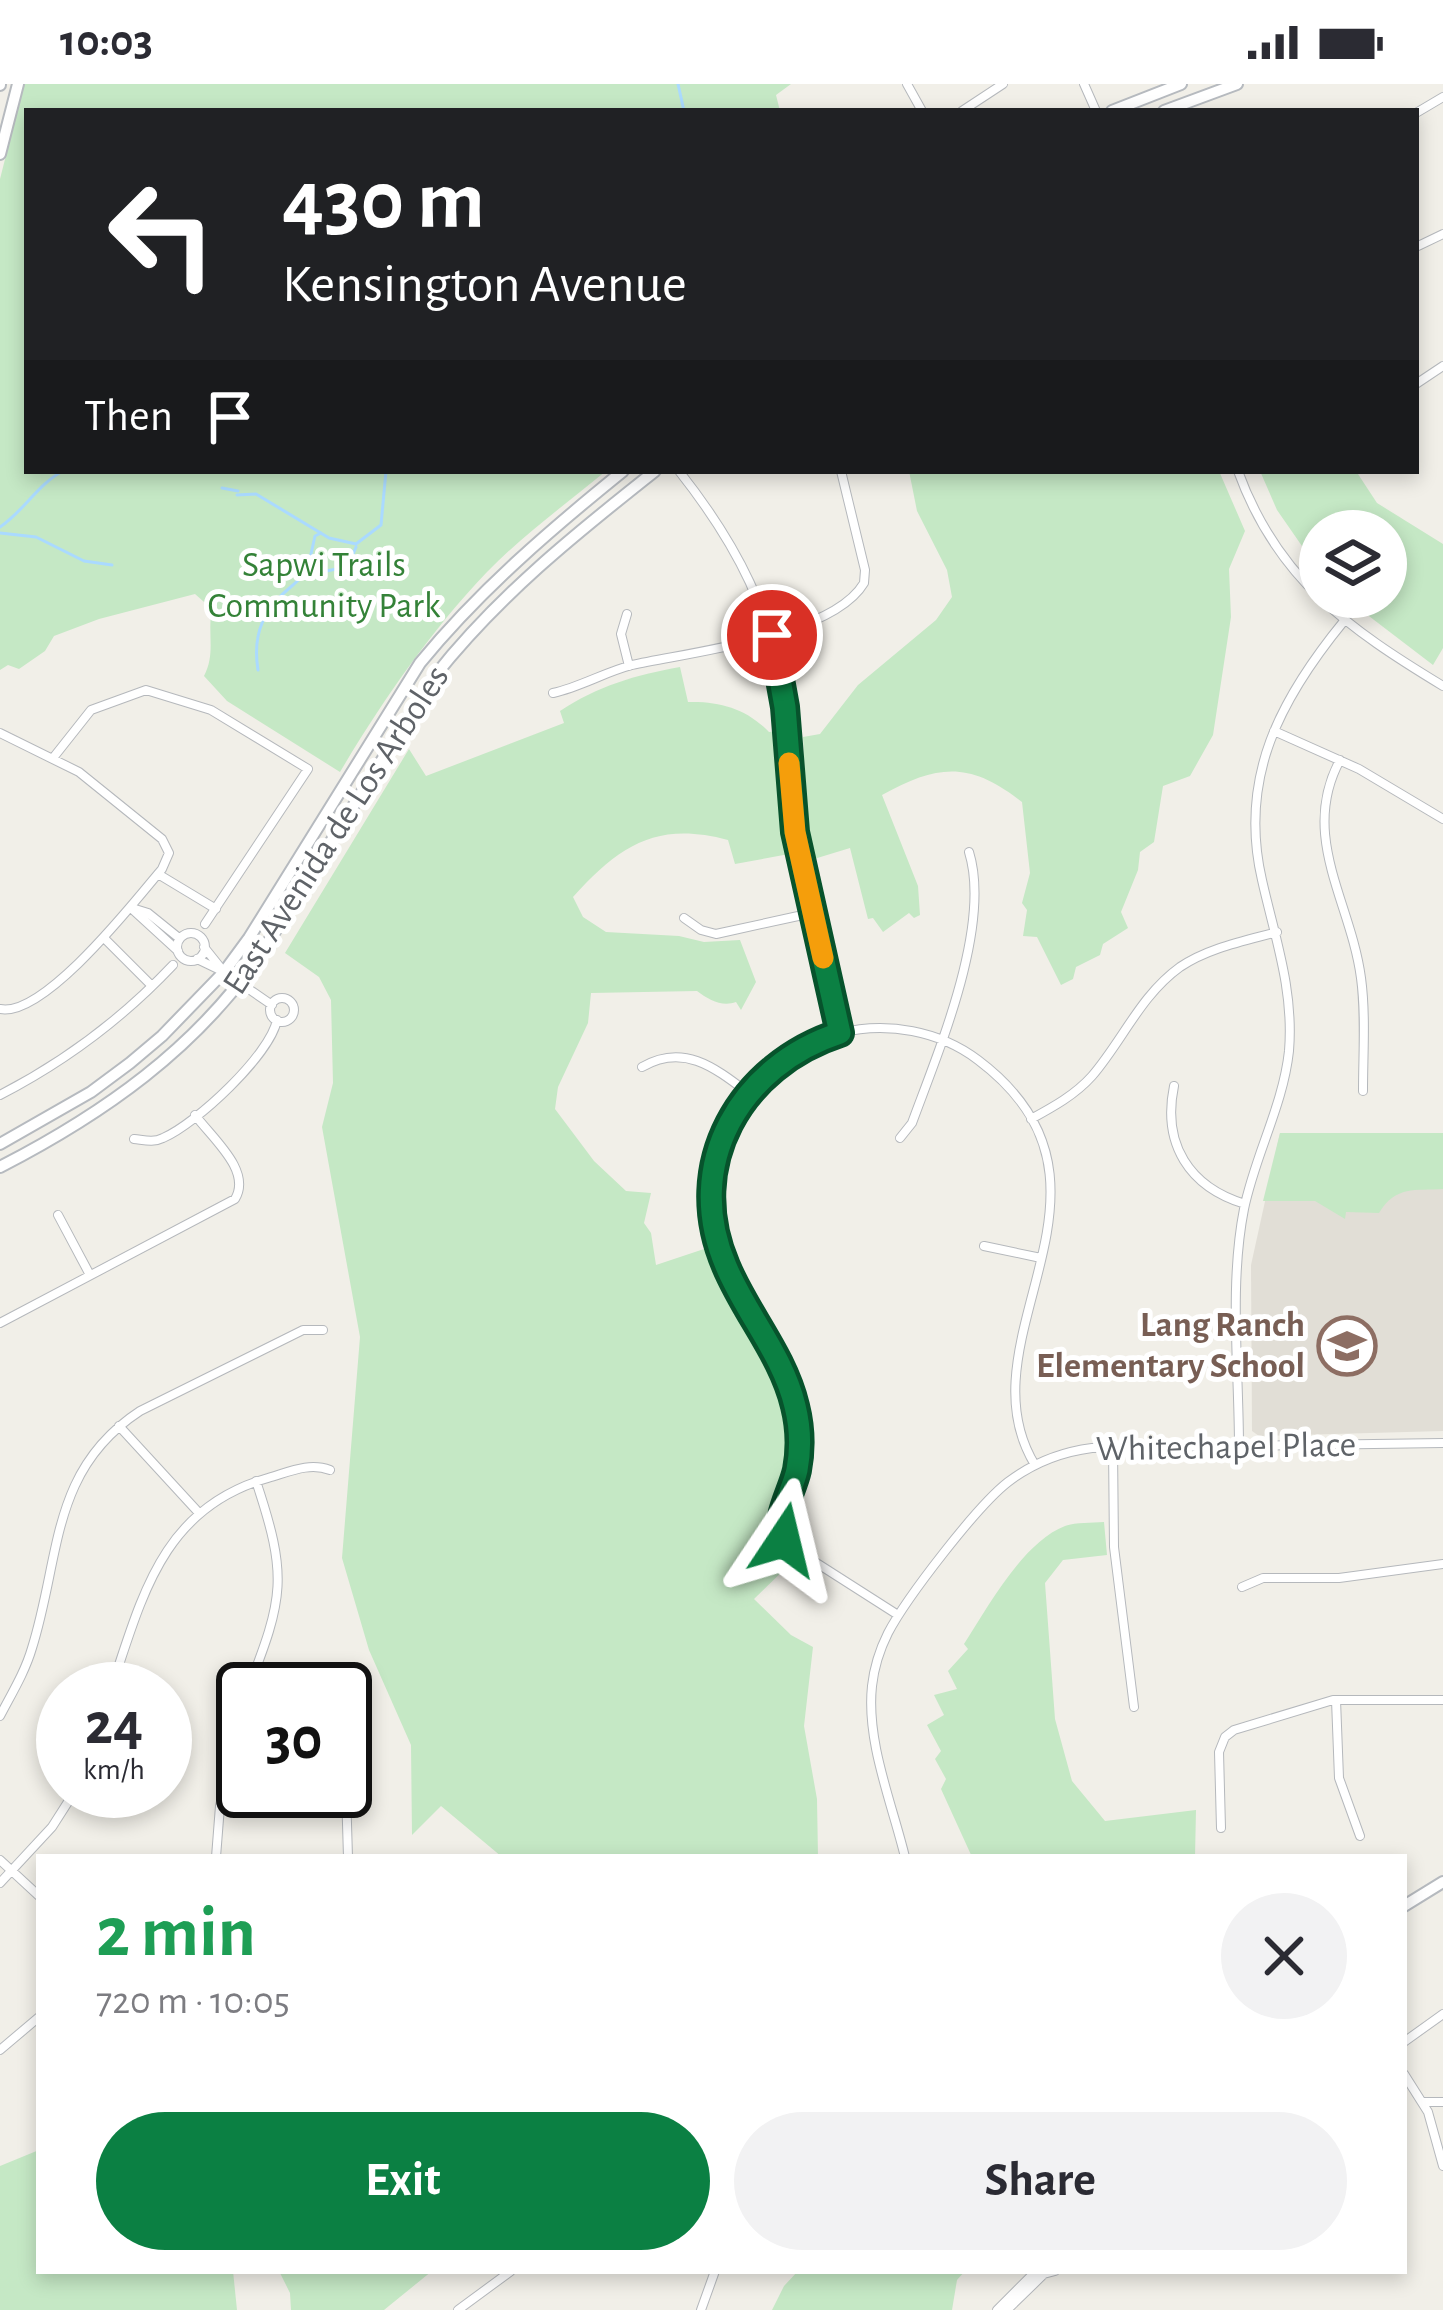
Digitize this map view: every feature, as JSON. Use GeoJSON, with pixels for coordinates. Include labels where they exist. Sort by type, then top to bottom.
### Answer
{"type":"FeatureCollection","features":[{"type":"Feature","properties":{"kind":"main road"},"geometry":{"type":"LineString","coordinates":[[0,154],[18,84]]}},
{"type":"Feature","properties":{"kind":"main road"},"geometry":{"type":"LineString","coordinates":[[1120,108],[1181,84]]}},
{"type":"Feature","properties":{"kind":"main road"},"geometry":{"type":"LineString","coordinates":[[1172,108],[1237,84]]}},
{"type":"Feature","properties":{"kind":"main road","name":"East Avenida de Los Arboles"},"geometry":{"type":"LineString","coordinates":[[0,1144],[91,1092],[130,1063],[224,972],[420,663],[522,555],[619,474]]}},
{"type":"Feature","properties":{"kind":"main road","name":"East Avenida de Los Arboles"},"geometry":{"type":"LineString","coordinates":[[0,1167],[140,1082],[206,1022],[240,985],[434,677],[460,645],[532,570],[651,474]]}},
{"type":"Feature","properties":{"kind":"main road"},"geometry":{"type":"LineString","coordinates":[[1407,1904],[1443,1882]]}},
{"type":"Feature","properties":{"kind":"street"},"geometry":{"type":"LineString","coordinates":[[967,108],[1003,84]]}},
{"type":"Feature","properties":{"kind":"street"},"geometry":{"type":"LineString","coordinates":[[681,474],[733,545],[758,592],[772,635],[785,707],[795,832],[840,1033]]}},
{"type":"Feature","properties":{"kind":"street"},"geometry":{"type":"LineString","coordinates":[[553,693],[629,666],[772,635],[808,622],[851,597],[864,583],[865,569],[842,474]]}},
{"type":"Feature","properties":{"kind":"street"},"geometry":{"type":"LineString","coordinates":[[1239,474],[1274,545],[1317,599],[1443,686]]}},
{"type":"Feature","properties":{"kind":"street"},"geometry":{"type":"LineString","coordinates":[[627,614],[621,634],[629,666]]}},
{"type":"Feature","properties":{"kind":"street"},"geometry":{"type":"LineString","coordinates":[[1239,1447],[1238,1268],[1245,1204],[1288,1056],[1289,1002],[1255,830],[1258,782],[1274,731],[1299,679],[1344,621]]}},
{"type":"Feature","properties":{"kind":"street"},"geometry":{"type":"LineString","coordinates":[[52,758],[91,710],[146,690],[210,709],[308,769],[205,924]]}},
{"type":"Feature","properties":{"kind":"street"},"geometry":{"type":"LineString","coordinates":[[1274,731],[1340,760],[1443,819]]}},
{"type":"Feature","properties":{"kind":"street"},"geometry":{"type":"LineString","coordinates":[[0,733],[79,772],[162,838],[169,853],[158,874],[79,964],[22,1006],[0,1009]]}},
{"type":"Feature","properties":{"kind":"street"},"geometry":{"type":"LineString","coordinates":[[1340,760],[1326,797],[1322,834],[1361,980],[1363,1091]]}},
{"type":"Feature","properties":{"kind":"street"},"geometry":{"type":"LineString","coordinates":[[900,1138],[912,1123],[964,969],[975,873],[969,852]]}},
{"type":"Feature","properties":{"kind":"street"},"geometry":{"type":"LineString","coordinates":[[158,874],[216,909]]}},
{"type":"Feature","properties":{"kind":"street"},"geometry":{"type":"LineString","coordinates":[[130,908],[184,959],[197,959],[224,972]]}},
{"type":"Feature","properties":{"kind":"street"},"geometry":{"type":"LineString","coordinates":[[130,908],[148,913],[179,938]]}},
{"type":"Feature","properties":{"kind":"street"},"geometry":{"type":"LineString","coordinates":[[684,919],[716,934],[812,913]]}},
{"type":"Feature","properties":{"kind":"street"},"geometry":{"type":"LineString","coordinates":[[1031,1119],[1089,1080],[1142,1003],[1183,966],[1210,952],[1276,932]]}},
{"type":"Feature","properties":{"kind":"street"},"geometry":{"type":"LineString","coordinates":[[179,938],[195,934],[224,972],[272,1005]]}},
{"type":"Feature","properties":{"kind":"street"},"geometry":{"type":"LineString","coordinates":[[178,951],[179,938]]}},
{"type":"Feature","properties":{"kind":"street"},"geometry":{"type":"LineString","coordinates":[[105,939],[152,986]]}},
{"type":"Feature","properties":{"kind":"street"},"geometry":{"type":"LineString","coordinates":[[197,959],[204,947]]}},
{"type":"Feature","properties":{"kind":"street"},"geometry":{"type":"LineString","coordinates":[[0,1095],[42,1074],[94,1038],[173,965]]}},
{"type":"Feature","properties":{"kind":"street"},"geometry":{"type":"LineString","coordinates":[[134,1139],[155,1142],[195,1115],[278,1038],[294,1010],[289,1000],[277,999],[272,1005],[270,1012],[277,1021]]}},
{"type":"Feature","properties":{"kind":"street"},"geometry":{"type":"LineString","coordinates":[[277,1021],[288,1020]]}},
{"type":"Feature","properties":{"kind":"street"},"geometry":{"type":"LineString","coordinates":[[269,1042],[277,1021]]}},
{"type":"Feature","properties":{"kind":"street"},"geometry":{"type":"LineString","coordinates":[[898,1616],[790,1546],[780,1533],[779,1520],[798,1465],[796,1408],[782,1370],[724,1264],[713,1211],[720,1148],[730,1119],[747,1092],[788,1055],[840,1033],[891,1028],[942,1040],[992,1070],[1031,1119],[1051,1184],[1051,1220],[1017,1380],[1020,1425],[1035,1465]]}},
{"type":"Feature","properties":{"kind":"street"},"geometry":{"type":"LineString","coordinates":[[642,1067],[670,1055],[688,1057],[718,1069],[747,1092]]}},
{"type":"Feature","properties":{"kind":"street"},"geometry":{"type":"LineString","coordinates":[[1174,1086],[1171,1126],[1183,1162],[1208,1189],[1245,1204]]}},
{"type":"Feature","properties":{"kind":"street"},"geometry":{"type":"LineString","coordinates":[[0,1323],[235,1199],[242,1186],[240,1172],[195,1115]]}},
{"type":"Feature","properties":{"kind":"street"},"geometry":{"type":"LineString","coordinates":[[58,1215],[90,1275]]}},
{"type":"Feature","properties":{"kind":"street"},"geometry":{"type":"LineString","coordinates":[[984,1246],[1041,1258]]}},
{"type":"Feature","properties":{"kind":"street"},"geometry":{"type":"LineString","coordinates":[[0,1716],[32,1650],[71,1489],[90,1455],[119,1425],[303,1330],[323,1330]]}},
{"type":"Feature","properties":{"kind":"street"},"geometry":{"type":"LineString","coordinates":[[119,1425],[199,1514]]}},
{"type":"Feature","properties":{"kind":"street","name":"Whitechapel Place"},"geometry":{"type":"LineString","coordinates":[[904,1854],[874,1737],[877,1661],[898,1616],[987,1501],[1035,1465],[1071,1451],[1443,1443]]}},
{"type":"Feature","properties":{"kind":"street"},"geometry":{"type":"LineString","coordinates":[[1113,1447],[1114,1547],[1134,1707]]}},
{"type":"Feature","properties":{"kind":"street"},"geometry":{"type":"LineString","coordinates":[[120,1662],[147,1583],[169,1546],[199,1514],[256,1481],[315,1464],[330,1470]]}},
{"type":"Feature","properties":{"kind":"street"},"geometry":{"type":"LineString","coordinates":[[256,1481],[276,1546],[279,1588],[273,1627],[259,1662]]}},
{"type":"Feature","properties":{"kind":"street"},"geometry":{"type":"LineString","coordinates":[[1242,1587],[1263,1578],[1339,1578],[1443,1564]]}},
{"type":"Feature","properties":{"kind":"street"},"geometry":{"type":"LineString","coordinates":[[1336,1700],[1340,1778],[1360,1836]]}},
{"type":"Feature","properties":{"kind":"street"},"geometry":{"type":"LineString","coordinates":[[1222,1828],[1219,1752],[1225,1736],[1287,1712],[1336,1700],[1443,1700]]}},
{"type":"Feature","properties":{"kind":"street"},"geometry":{"type":"LineString","coordinates":[[0,1883],[58,1818]]}},
{"type":"Feature","properties":{"kind":"street"},"geometry":{"type":"LineString","coordinates":[[216,1854],[219,1818]]}},
{"type":"Feature","properties":{"kind":"street"},"geometry":{"type":"LineString","coordinates":[[347,1818],[348,1854]]}},
{"type":"Feature","properties":{"kind":"street"},"geometry":{"type":"LineString","coordinates":[[0,1860],[36,1893]]}},
{"type":"Feature","properties":{"kind":"street"},"geometry":{"type":"LineString","coordinates":[[1407,2040],[1443,2014]]}},
{"type":"Feature","properties":{"kind":"street"},"geometry":{"type":"LineString","coordinates":[[0,2050],[36,2020]]}},
{"type":"Feature","properties":{"kind":"street"},"geometry":{"type":"LineString","coordinates":[[1407,2078],[1424,2102],[1443,2166]]}},
{"type":"Feature","properties":{"kind":"street"},"geometry":{"type":"LineString","coordinates":[[1424,2102],[1443,2102]]}},
{"type":"Feature","properties":{"kind":"street"},"geometry":{"type":"LineString","coordinates":[[458,2310],[507,2274]]}},
{"type":"Feature","properties":{"kind":"street"},"geometry":{"type":"LineString","coordinates":[[701,2310],[714,2274]]}},
{"type":"Feature","properties":{"kind":"street"},"geometry":{"type":"LineString","coordinates":[[997,2310],[1036,2274]]}},
{"type":"Feature","properties":{"kind":"street"},"geometry":{"type":"LineString","coordinates":[[1007,2310],[1013,2298]]}},
{"type":"Feature","properties":{"kind":"shaded area","name":"Lang Ranch Elementary School"},"geometry":{"type":"Polygon","coordinates":[[[1280,1133],[1443,1133],[1443,1431],[1259,1436],[1252,1431],[1251,1265],[1280,1133]]]}},
{"type":"Feature","properties":{"kind":"green space","name":"Sapwi Trails Community Park"},"geometry":{"type":"Polygon","coordinates":[[[24,84],[791,84],[776,95],[779,108],[24,108],[24,474],[602,474],[515,545],[466,595],[408,668],[340,772],[227,701],[204,676],[210,659],[212,609],[195,594],[54,636],[45,651],[19,669],[8,665],[0,670],[0,179],[24,84]]]}},
{"type":"Feature","properties":{"kind":"green space"},"geometry":{"type":"Polygon","coordinates":[[[910,474],[1220,474],[1245,531],[1229,569],[1231,617],[1213,735],[1190,776],[1163,786],[1154,842],[1140,852],[1121,912],[1128,928],[1103,944],[1100,955],[1076,967],[1073,979],[1061,985],[1037,937],[1023,936],[1027,910],[1022,903],[1030,873],[1022,802],[986,779],[937,773],[882,795],[918,886],[920,915],[914,918],[909,913],[883,932],[873,918],[868,919],[850,848],[814,859],[807,828],[803,737],[820,734],[858,685],[936,620],[952,597],[947,570],[917,511],[910,474]]]}},
{"type":"Feature","properties":{"kind":"green space"},"geometry":{"type":"Polygon","coordinates":[[[1261,474],[1358,474],[1377,503],[1388,510],[1299,510],[1299,542],[1277,510],[1261,474]]]}},
{"type":"Feature","properties":{"kind":"green space"},"geometry":{"type":"Polygon","coordinates":[[[1407,522],[1443,544],[1443,648],[1433,665],[1371,618],[1407,618],[1407,522]]]}},
{"type":"Feature","properties":{"kind":"green space"},"geometry":{"type":"Polygon","coordinates":[[[680,667],[688,702],[732,708],[769,732],[777,731],[781,813],[789,854],[735,864],[728,840],[660,836],[624,851],[573,897],[583,917],[606,932],[704,942],[740,940],[756,982],[741,1010],[736,1002],[716,1002],[697,991],[591,993],[588,1023],[558,1087],[555,1109],[594,1161],[626,1191],[651,1193],[644,1223],[651,1233],[656,1265],[707,1248],[778,1386],[790,1437],[789,1464],[768,1524],[776,1546],[796,1558],[754,1599],[791,1635],[813,1647],[804,1726],[817,1799],[818,1854],[498,1854],[441,1806],[412,1835],[411,1745],[369,1650],[342,1558],[360,1337],[322,1127],[333,1083],[331,1000],[319,977],[285,953],[409,749],[426,776],[564,723],[560,711],[632,678],[680,667]]]}},
{"type":"Feature","properties":{"kind":"green space"},"geometry":{"type":"Polygon","coordinates":[[[1280,1133],[1443,1133],[1443,1189],[1407,1191],[1392,1198],[1379,1213],[1346,1212],[1345,1219],[1315,1201],[1263,1201],[1280,1133]]]}},
{"type":"Feature","properties":{"kind":"green space"},"geometry":{"type":"Polygon","coordinates":[[[1104,1522],[1107,1555],[1063,1560],[1045,1583],[1055,1719],[1072,1781],[1105,1821],[1196,1810],[1195,1854],[971,1854],[941,1789],[946,1779],[935,1759],[941,1751],[927,1725],[944,1715],[934,1695],[957,1689],[948,1671],[968,1649],[964,1644],[1021,1561],[1050,1534],[1079,1523],[1104,1522]]]}},
{"type":"Feature","properties":{"kind":"green space"},"geometry":{"type":"Polygon","coordinates":[[[36,2151],[36,2274],[233,2274],[237,2310],[0,2310],[0,2166],[36,2151]]]}},
{"type":"Feature","properties":{"kind":"green space"},"geometry":{"type":"Polygon","coordinates":[[[280,2274],[428,2274],[384,2310],[291,2310],[290,2293],[280,2274]]]}},
{"type":"Feature","properties":{"kind":"green space"},"geometry":{"type":"Polygon","coordinates":[[[795,2274],[962,2274],[952,2310],[772,2310],[795,2274]]]}},
{"type":"Feature","properties":{"kind":"waterway"},"geometry":{"type":"LineString","coordinates":[[678,84],[683,108]]}},
{"type":"Feature","properties":{"kind":"waterway"},"geometry":{"type":"LineString","coordinates":[[0,527],[59,474]]}},
{"type":"Feature","properties":{"kind":"waterway"},"geometry":{"type":"LineString","coordinates":[[237,495],[256,494],[329,538],[356,544],[381,525],[386,474]]}},
{"type":"Feature","properties":{"kind":"waterway"},"geometry":{"type":"LineString","coordinates":[[222,488],[238,491]]}},
{"type":"Feature","properties":{"kind":"waterway"},"geometry":{"type":"LineString","coordinates":[[0,533],[36,537],[84,561],[112,565]]}},
{"type":"Feature","properties":{"kind":"waterway"},"geometry":{"type":"LineString","coordinates":[[307,572],[315,536],[321,533]]}},
{"type":"Feature","properties":{"kind":"waterway"},"geometry":{"type":"LineString","coordinates":[[258,670],[259,633],[274,603],[305,576],[343,566],[356,547]]}},
{"type":"Feature","properties":{"kind":"slow traffic"},"geometry":{"type":"LineString","coordinates":[[789,763],[795,832],[823,958]]}},
{"type":"Feature","properties":{"kind":"place","name":"Lang Ranch Elementary School"},"geometry":{"type":"Point","coordinates":[1347,1346]}},
{"type":"Feature","properties":{"kind":"route"},"geometry":{"type":"LineString","coordinates":[[772,635],[785,707],[795,832],[840,1033],[788,1055],[747,1092],[720,1148],[713,1211],[724,1264],[782,1370],[796,1408],[798,1465],[779,1520],[784,1540]]}}]}
